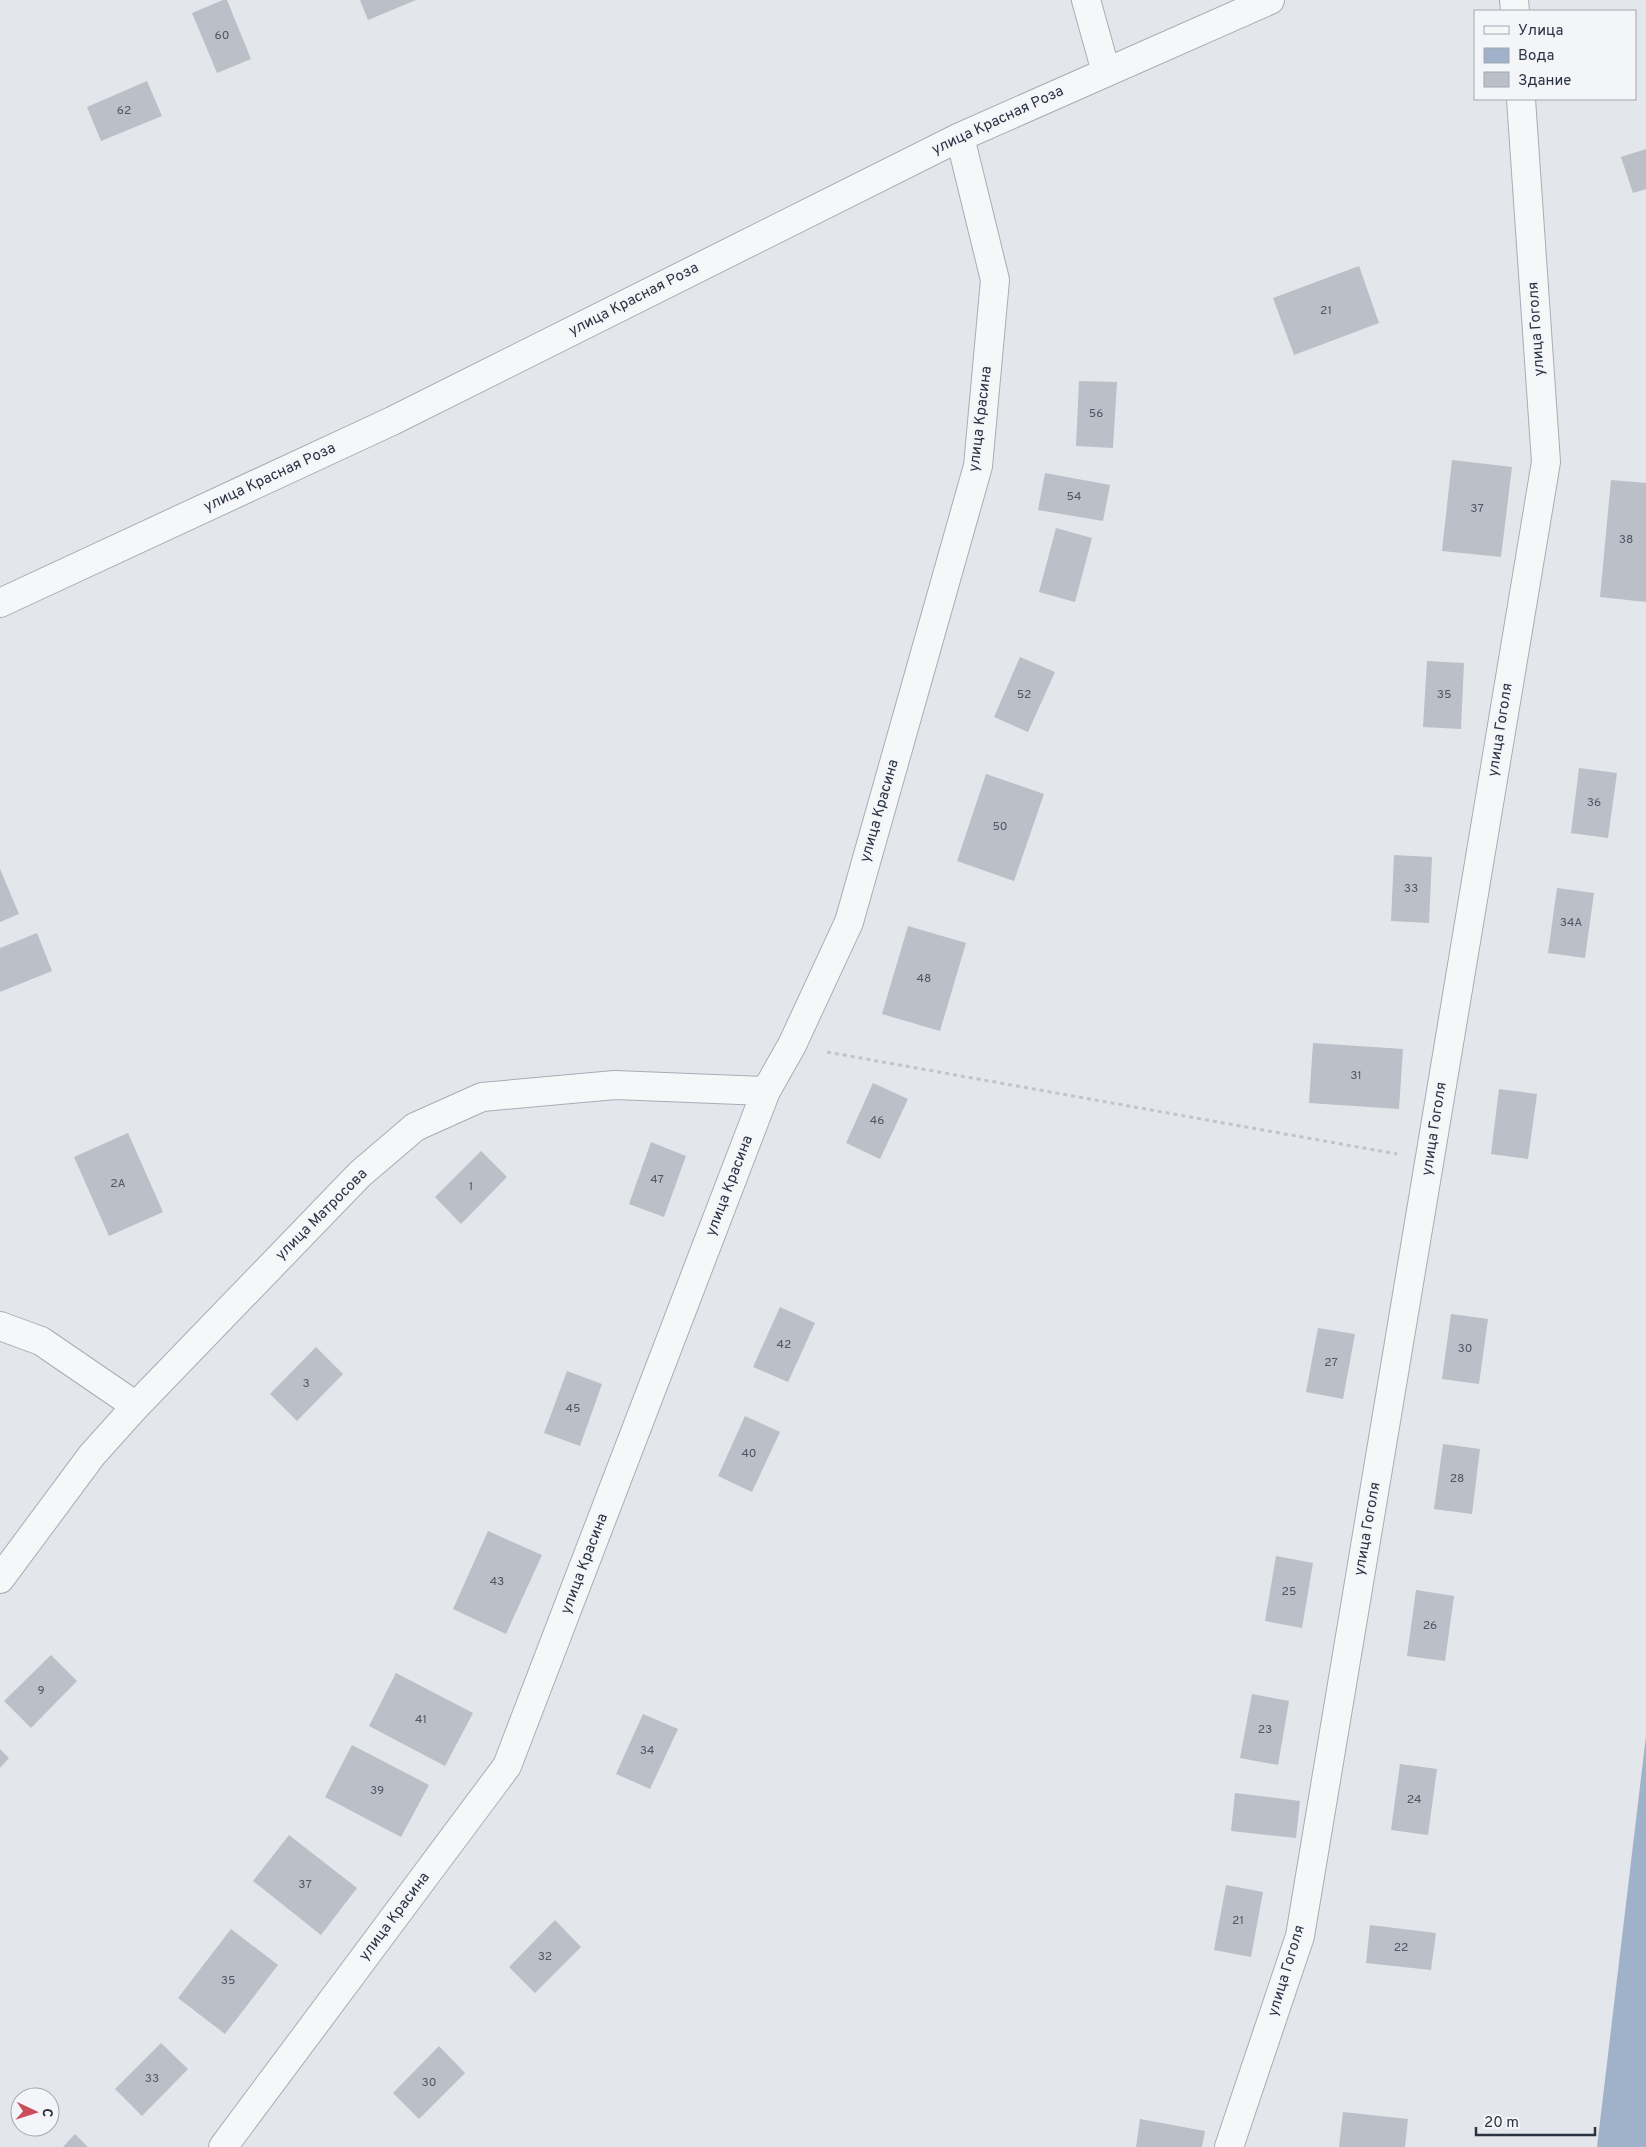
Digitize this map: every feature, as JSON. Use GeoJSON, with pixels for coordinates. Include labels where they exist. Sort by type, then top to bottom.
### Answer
{"type":"FeatureCollection","features":[{"type":"Feature","properties":{"kind":"street"},"geometry":{"type":"LineString","coordinates":[[1086,0],[1106,72]]}},
{"type":"Feature","properties":{"kind":"street","name":"улица Красная Роза"},"geometry":{"type":"LineString","coordinates":[[0,603],[392,421],[960,137],[1270,0]]}},
{"type":"Feature","properties":{"kind":"street","name":"улица Гоголя"},"geometry":{"type":"LineString","coordinates":[[1229,2147],[1300,1936],[1546,462],[1521,100]]}},
{"type":"Feature","properties":{"kind":"street","name":"улица Красина"},"geometry":{"type":"LineString","coordinates":[[222,2147],[507,1766],[766,1091],[792,1045],[849,922],[978,466],[995,280],[960,137]]}},
{"type":"Feature","properties":{"kind":"street","name":"улица Матросова"},"geometry":{"type":"LineString","coordinates":[[0,1579],[92,1455],[136,1406],[360,1174],[415,1127],[482,1097],[615,1085],[766,1091]]}},
{"type":"Feature","properties":{"kind":"street"},"geometry":{"type":"LineString","coordinates":[[0,1326],[40,1341],[136,1406]]}},
{"type":"Feature","properties":{"kind":"path"},"geometry":{"type":"LineString","coordinates":[[792,1045],[1430,1160]]}},
{"type":"Feature","properties":{"kind":"water"},"geometry":{"type":"Polygon","coordinates":[[[1646,1736],[1646,2147],[1597,2147],[1646,1736]]]}},
{"type":"Feature","properties":{"kind":"building"},"geometry":{"type":"Polygon","coordinates":[[[227,0],[251,59],[217,73],[192,13],[227,0]]]}},
{"type":"Feature","properties":{"kind":"building"},"geometry":{"type":"Polygon","coordinates":[[[360,0],[416,0],[368,20],[360,0]]]}},
{"type":"Feature","properties":{"kind":"building"},"geometry":{"type":"Polygon","coordinates":[[[147,81],[162,116],[101,141],[87,107],[147,81]]]}},
{"type":"Feature","properties":{"kind":"building"},"geometry":{"type":"Polygon","coordinates":[[[1646,149],[1646,189],[1633,193],[1621,157],[1646,149]]]}},
{"type":"Feature","properties":{"kind":"building"},"geometry":{"type":"Polygon","coordinates":[[[1359,266],[1379,323],[1294,355],[1273,298],[1359,266]]]}},
{"type":"Feature","properties":{"kind":"building"},"geometry":{"type":"Polygon","coordinates":[[[1079,381],[1117,382],[1113,448],[1076,446],[1079,381]]]}},
{"type":"Feature","properties":{"kind":"building"},"geometry":{"type":"Polygon","coordinates":[[[1452,460],[1512,467],[1501,557],[1442,551],[1452,460]]]}},
{"type":"Feature","properties":{"kind":"building"},"geometry":{"type":"Polygon","coordinates":[[[1045,473],[1110,485],[1103,521],[1038,510],[1045,473]]]}},
{"type":"Feature","properties":{"kind":"building"},"geometry":{"type":"Polygon","coordinates":[[[1611,480],[1646,483],[1646,602],[1600,597],[1611,480]]]}},
{"type":"Feature","properties":{"kind":"building"},"geometry":{"type":"Polygon","coordinates":[[[1056,528],[1092,538],[1075,602],[1039,592],[1056,528]]]}},
{"type":"Feature","properties":{"kind":"building"},"geometry":{"type":"Polygon","coordinates":[[[1020,657],[1055,672],[1028,732],[994,717],[1020,657]]]}},
{"type":"Feature","properties":{"kind":"building"},"geometry":{"type":"Polygon","coordinates":[[[1427,661],[1464,663],[1461,729],[1423,727],[1427,661]]]}},
{"type":"Feature","properties":{"kind":"building"},"geometry":{"type":"Polygon","coordinates":[[[1579,768],[1617,773],[1608,838],[1571,833],[1579,768]]]}},
{"type":"Feature","properties":{"kind":"building"},"geometry":{"type":"Polygon","coordinates":[[[986,774],[1044,794],[1014,881],[957,861],[986,774]]]}},
{"type":"Feature","properties":{"kind":"building"},"geometry":{"type":"Polygon","coordinates":[[[1394,855],[1432,857],[1429,923],[1391,921],[1394,855]]]}},
{"type":"Feature","properties":{"kind":"building"},"geometry":{"type":"Polygon","coordinates":[[[0,869],[19,914],[0,922],[0,869]]]}},
{"type":"Feature","properties":{"kind":"building"},"geometry":{"type":"Polygon","coordinates":[[[1557,888],[1594,893],[1585,958],[1548,953],[1557,888]]]}},
{"type":"Feature","properties":{"kind":"building"},"geometry":{"type":"Polygon","coordinates":[[[908,926],[966,943],[940,1031],[882,1014],[908,926]]]}},
{"type":"Feature","properties":{"kind":"building"},"geometry":{"type":"Polygon","coordinates":[[[37,933],[52,971],[0,992],[0,948],[37,933]]]}},
{"type":"Feature","properties":{"kind":"building"},"geometry":{"type":"Polygon","coordinates":[[[1313,1043],[1403,1049],[1399,1109],[1309,1103],[1313,1043]]]}},
{"type":"Feature","properties":{"kind":"building"},"geometry":{"type":"Polygon","coordinates":[[[873,1083],[908,1099],[880,1159],[846,1143],[873,1083]]]}},
{"type":"Feature","properties":{"kind":"building"},"geometry":{"type":"Polygon","coordinates":[[[1499,1089],[1537,1094],[1528,1159],[1491,1154],[1499,1089]]]}},
{"type":"Feature","properties":{"kind":"building"},"geometry":{"type":"Polygon","coordinates":[[[128,1133],[163,1212],[109,1236],[74,1157],[128,1133]]]}},
{"type":"Feature","properties":{"kind":"building"},"geometry":{"type":"Polygon","coordinates":[[[651,1142],[686,1156],[664,1217],[629,1204],[651,1142]]]}},
{"type":"Feature","properties":{"kind":"building"},"geometry":{"type":"Polygon","coordinates":[[[481,1151],[507,1177],[461,1224],[435,1197],[481,1151]]]}},
{"type":"Feature","properties":{"kind":"building"},"geometry":{"type":"Polygon","coordinates":[[[780,1307],[815,1323],[788,1382],[753,1367],[780,1307]]]}},
{"type":"Feature","properties":{"kind":"building"},"geometry":{"type":"Polygon","coordinates":[[[1451,1314],[1488,1319],[1479,1384],[1442,1379],[1451,1314]]]}},
{"type":"Feature","properties":{"kind":"building"},"geometry":{"type":"Polygon","coordinates":[[[1318,1328],[1355,1334],[1343,1399],[1306,1392],[1318,1328]]]}},
{"type":"Feature","properties":{"kind":"building"},"geometry":{"type":"Polygon","coordinates":[[[316,1347],[343,1374],[297,1421],[270,1394],[316,1347]]]}},
{"type":"Feature","properties":{"kind":"building"},"geometry":{"type":"Polygon","coordinates":[[[567,1371],[602,1384],[580,1446],[544,1433],[567,1371]]]}},
{"type":"Feature","properties":{"kind":"building"},"geometry":{"type":"Polygon","coordinates":[[[745,1416],[780,1432],[752,1492],[718,1476],[745,1416]]]}},
{"type":"Feature","properties":{"kind":"building"},"geometry":{"type":"Polygon","coordinates":[[[1443,1444],[1480,1449],[1472,1514],[1434,1509],[1443,1444]]]}},
{"type":"Feature","properties":{"kind":"building"},"geometry":{"type":"Polygon","coordinates":[[[488,1531],[542,1555],[506,1634],[453,1609],[488,1531]]]}},
{"type":"Feature","properties":{"kind":"building"},"geometry":{"type":"Polygon","coordinates":[[[1276,1556],[1313,1563],[1302,1628],[1265,1621],[1276,1556]]]}},
{"type":"Feature","properties":{"kind":"building"},"geometry":{"type":"Polygon","coordinates":[[[1416,1590],[1454,1596],[1445,1661],[1407,1656],[1416,1590]]]}},
{"type":"Feature","properties":{"kind":"building"},"geometry":{"type":"Polygon","coordinates":[[[51,1655],[77,1681],[31,1728],[4,1701],[51,1655]]]}},
{"type":"Feature","properties":{"kind":"building"},"geometry":{"type":"Polygon","coordinates":[[[396,1673],[473,1713],[445,1766],[369,1726],[396,1673]]]}},
{"type":"Feature","properties":{"kind":"building"},"geometry":{"type":"Polygon","coordinates":[[[1252,1694],[1289,1701],[1278,1765],[1240,1758],[1252,1694]]]}},
{"type":"Feature","properties":{"kind":"building"},"geometry":{"type":"Polygon","coordinates":[[[643,1714],[678,1729],[650,1789],[616,1774],[643,1714]]]}},
{"type":"Feature","properties":{"kind":"building"},"geometry":{"type":"Polygon","coordinates":[[[352,1745],[429,1785],[401,1837],[325,1797],[352,1745]]]}},
{"type":"Feature","properties":{"kind":"building"},"geometry":{"type":"Polygon","coordinates":[[[0,1749],[9,1758],[0,1768],[0,1749]]]}},
{"type":"Feature","properties":{"kind":"building"},"geometry":{"type":"Polygon","coordinates":[[[1400,1764],[1437,1769],[1428,1835],[1391,1830],[1400,1764]]]}},
{"type":"Feature","properties":{"kind":"building"},"geometry":{"type":"Polygon","coordinates":[[[1235,1793],[1300,1801],[1296,1838],[1231,1831],[1235,1793]]]}},
{"type":"Feature","properties":{"kind":"building"},"geometry":{"type":"Polygon","coordinates":[[[289,1835],[357,1888],[321,1935],[253,1881],[289,1835]]]}},
{"type":"Feature","properties":{"kind":"building"},"geometry":{"type":"Polygon","coordinates":[[[1226,1885],[1263,1892],[1251,1957],[1214,1950],[1226,1885]]]}},
{"type":"Feature","properties":{"kind":"building"},"geometry":{"type":"Polygon","coordinates":[[[555,1920],[581,1947],[535,1993],[509,1967],[555,1920]]]}},
{"type":"Feature","properties":{"kind":"building"},"geometry":{"type":"Polygon","coordinates":[[[1370,1925],[1436,1933],[1431,1970],[1366,1963],[1370,1925]]]}},
{"type":"Feature","properties":{"kind":"building"},"geometry":{"type":"Polygon","coordinates":[[[231,1929],[278,1965],[225,2034],[178,1998],[231,1929]]]}},
{"type":"Feature","properties":{"kind":"building"},"geometry":{"type":"Polygon","coordinates":[[[161,2043],[188,2069],[142,2116],[115,2089],[161,2043]]]}},
{"type":"Feature","properties":{"kind":"building"},"geometry":{"type":"Polygon","coordinates":[[[439,2046],[465,2073],[419,2119],[393,2093],[439,2046]]]}},
{"type":"Feature","properties":{"kind":"building"},"geometry":{"type":"Polygon","coordinates":[[[1343,2112],[1408,2119],[1405,2147],[1339,2147],[1343,2112]]]}},
{"type":"Feature","properties":{"kind":"building"},"geometry":{"type":"Polygon","coordinates":[[[1140,2119],[1205,2131],[1202,2147],[1136,2147],[1140,2119]]]}},
{"type":"Feature","properties":{"kind":"building"},"geometry":{"type":"Polygon","coordinates":[[[75,2134],[88,2147],[63,2147],[75,2134]]]}}]}
